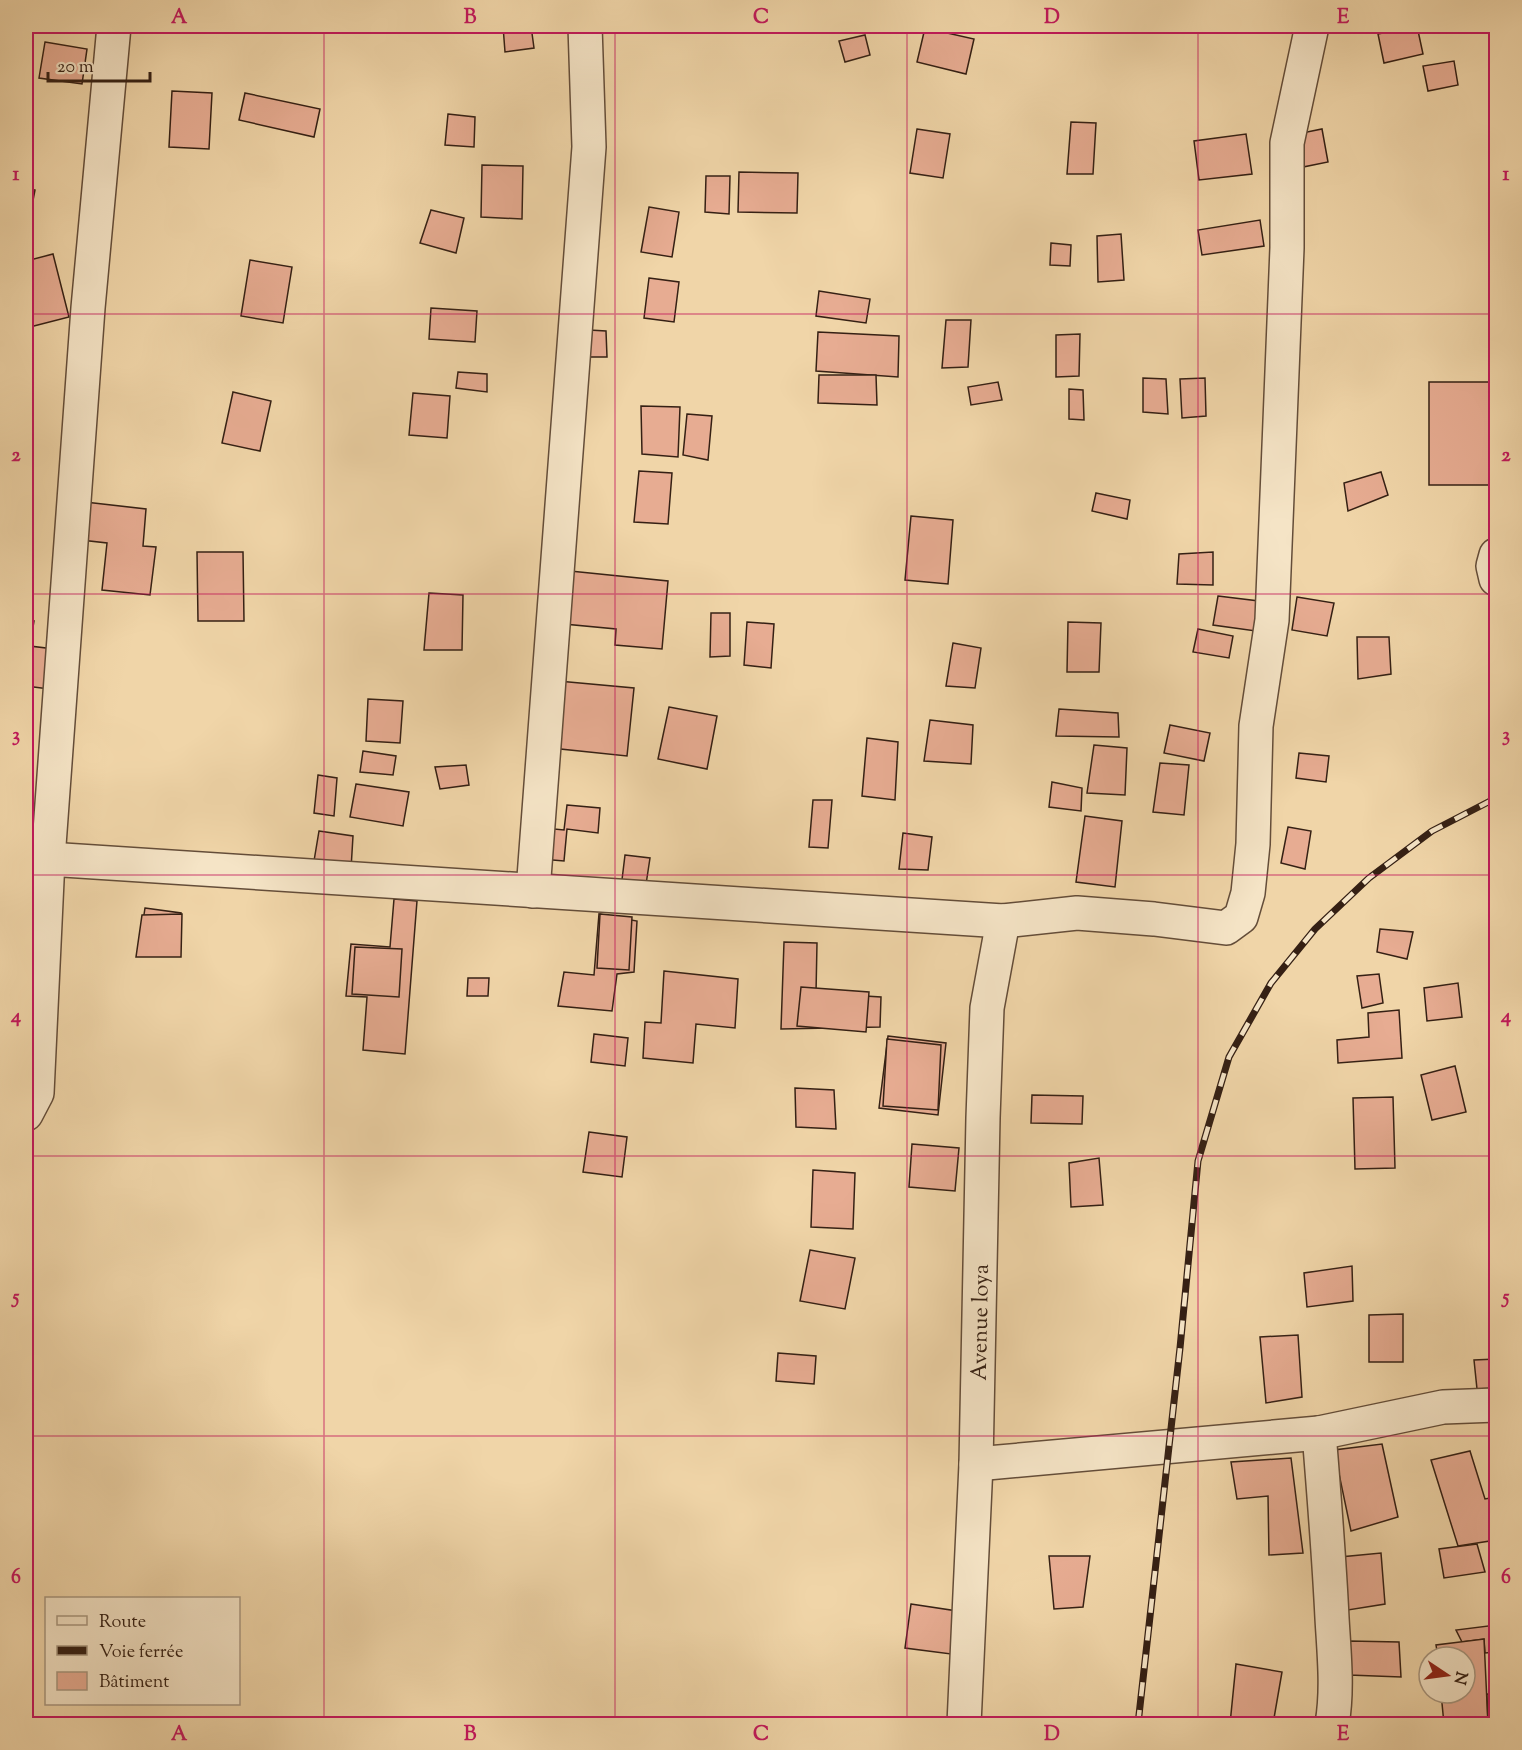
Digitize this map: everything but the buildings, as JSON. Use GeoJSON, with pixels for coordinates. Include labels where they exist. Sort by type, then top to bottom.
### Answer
{"type":"FeatureCollection","features":[{"type":"Feature","properties":{"kind":"street"},"geometry":{"type":"LineString","coordinates":[[26,1114],[37,1093],[37,858],[114,26]]}},
{"type":"Feature","properties":{"kind":"street"},"geometry":{"type":"LineString","coordinates":[[533,891],[589,147],[585,26]]}},
{"type":"Feature","properties":{"kind":"street"},"geometry":{"type":"LineString","coordinates":[[37,858],[1003,921],[1077,913],[1226,927],[1241,917],[1248,893],[1253,844],[1256,726],[1272,620],[1287,248],[1287,142],[1312,26]]}},
{"type":"Feature","properties":{"kind":"street"},"geometry":{"type":"LineString","coordinates":[[1497,555],[1493,566],[1497,579]]}},
{"type":"Feature","properties":{"kind":"street","name":"Avenue loya"},"geometry":{"type":"LineString","coordinates":[[964,1725],[976,1464],[982,1130],[987,1008],[1003,921]]}},
{"type":"Feature","properties":{"kind":"street"},"geometry":{"type":"LineString","coordinates":[[976,1464],[1319,1433],[1443,1407],[1497,1405]]}},
{"type":"Feature","properties":{"kind":"street"},"geometry":{"type":"LineString","coordinates":[[1319,1433],[1328,1540],[1333,1642],[1334,1711],[1332,1725]]}},
{"type":"Feature","properties":{"kind":"railway"},"geometry":{"type":"LineString","coordinates":[[1138,1724],[1180,1348],[1198,1161],[1229,1057],[1271,983],[1315,929],[1369,878],[1432,831],[1496,798]]}}]}
